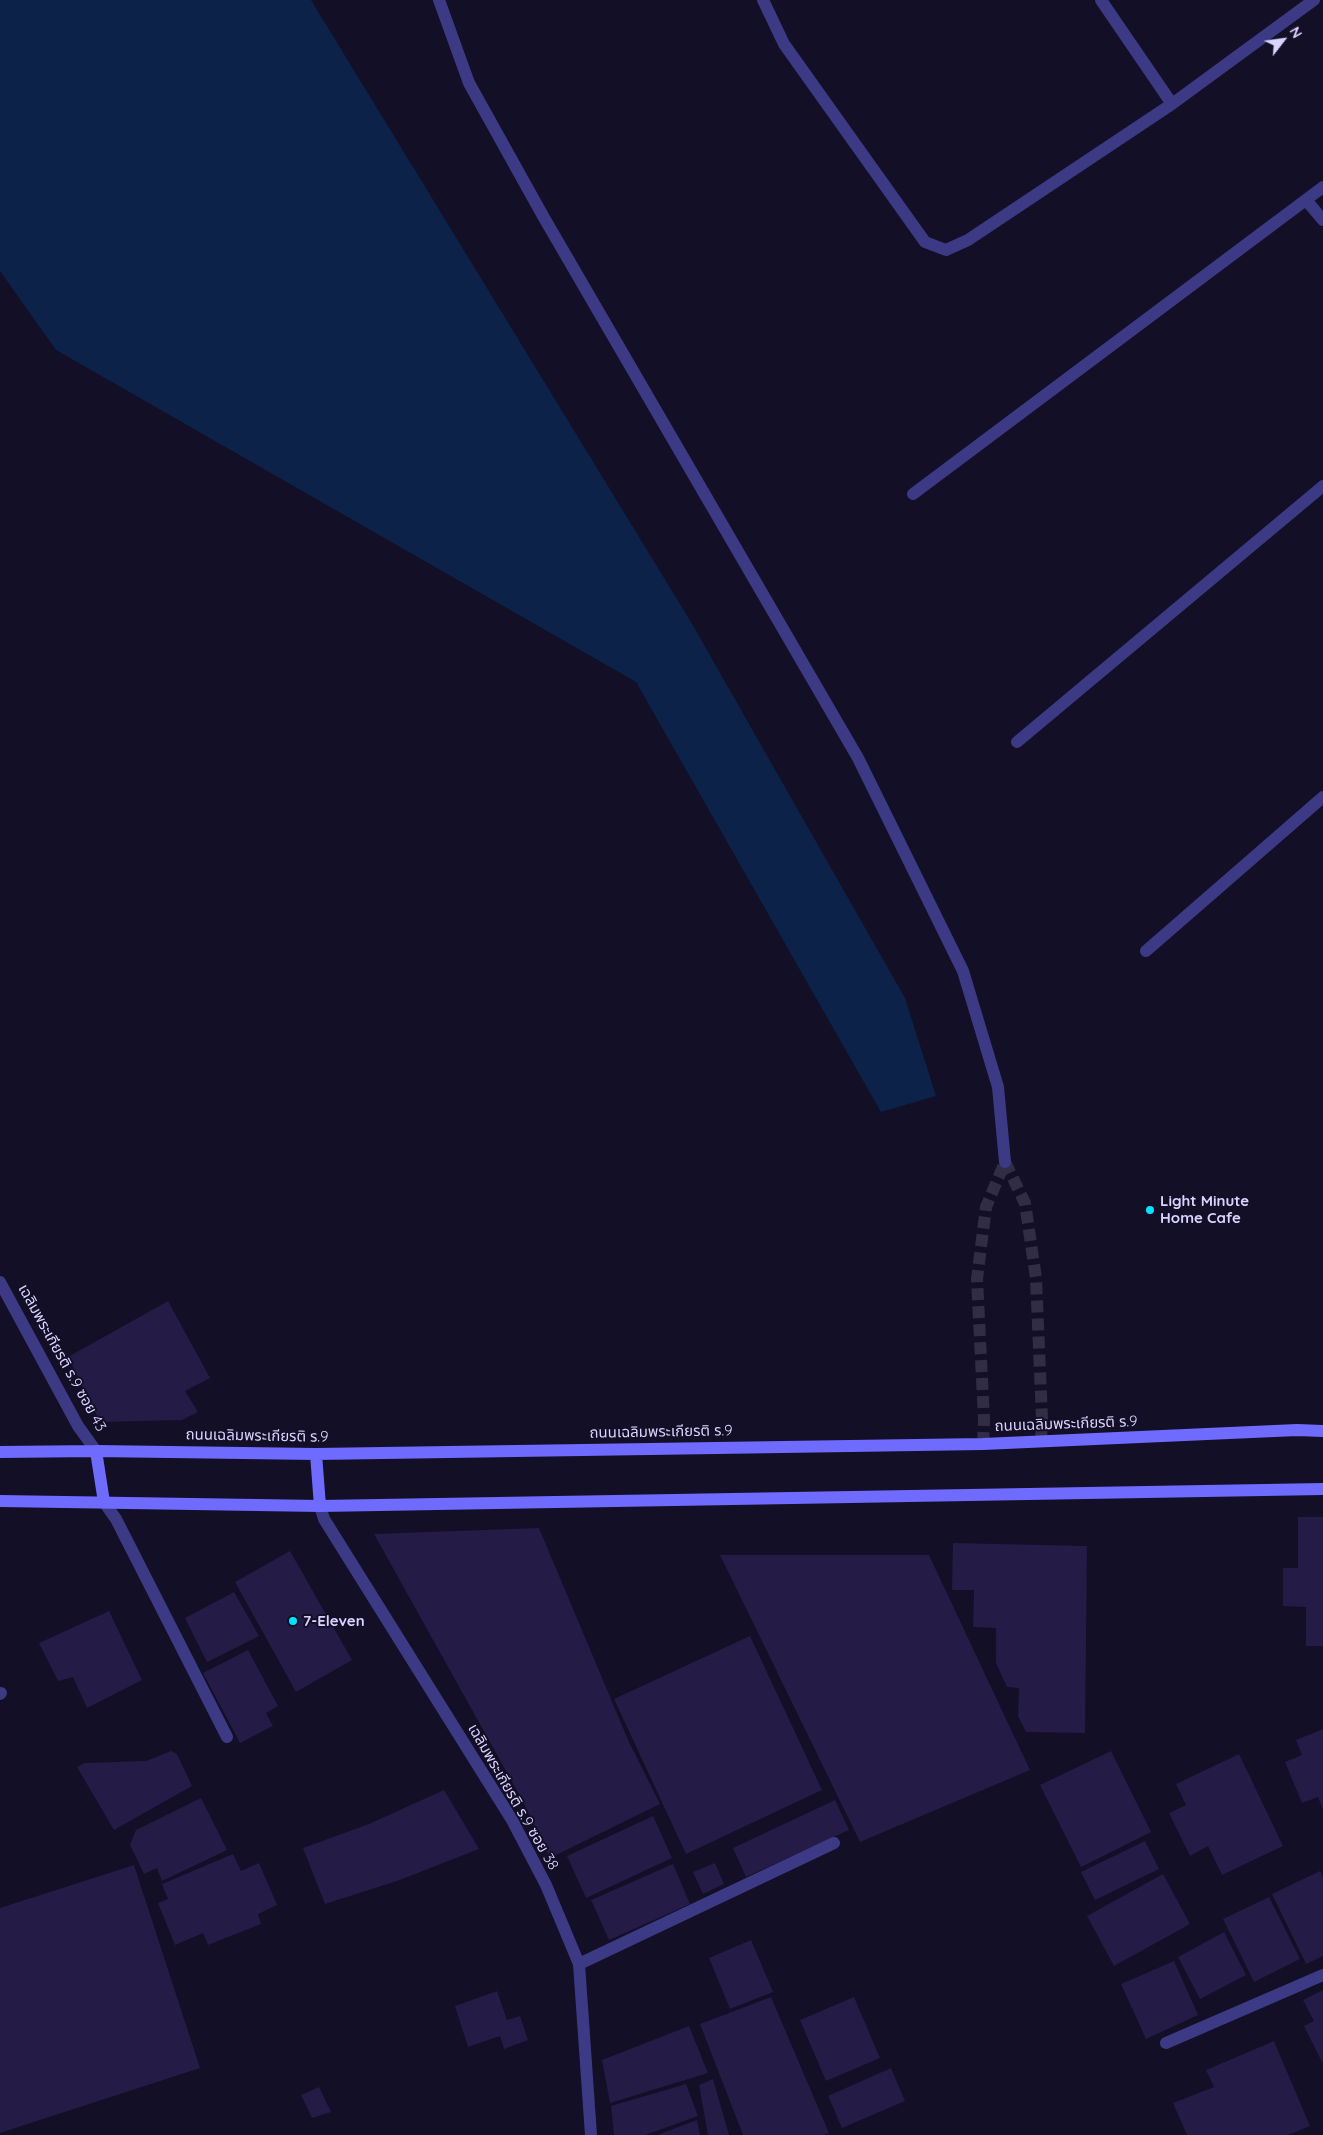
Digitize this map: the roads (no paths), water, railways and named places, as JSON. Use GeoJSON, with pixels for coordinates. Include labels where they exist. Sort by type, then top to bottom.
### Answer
{"type":"FeatureCollection","features":[{"type":"Feature","properties":{"kind":"main road","name":"ถนนเฉลิมพระเกียรติ ร.9"},"geometry":{"type":"LineString","coordinates":[[0,1452],[96,1451],[316,1454],[982,1444],[1296,1430],[1323,1431]]}},
{"type":"Feature","properties":{"kind":"main road"},"geometry":{"type":"LineString","coordinates":[[96,1451],[104,1502]]}},
{"type":"Feature","properties":{"kind":"main road"},"geometry":{"type":"LineString","coordinates":[[316,1454],[320,1506]]}},
{"type":"Feature","properties":{"kind":"main road"},"geometry":{"type":"LineString","coordinates":[[0,1501],[320,1506],[1323,1489]]}},
{"type":"Feature","properties":{"kind":"street"},"geometry":{"type":"LineString","coordinates":[[439,0],[469,83],[543,216],[858,758],[963,970],[998,1087],[1005,1162]]}},
{"type":"Feature","properties":{"kind":"street"},"geometry":{"type":"LineString","coordinates":[[763,0],[784,44],[924,242],[946,250],[968,240],[1172,104],[1314,0]]}},
{"type":"Feature","properties":{"kind":"street"},"geometry":{"type":"LineString","coordinates":[[1101,0],[1172,104]]}},
{"type":"Feature","properties":{"kind":"street"},"geometry":{"type":"LineString","coordinates":[[912,494],[1323,187]]}},
{"type":"Feature","properties":{"kind":"street"},"geometry":{"type":"LineString","coordinates":[[1306,200],[1323,220]]}},
{"type":"Feature","properties":{"kind":"street"},"geometry":{"type":"LineString","coordinates":[[1017,742],[1323,486]]}},
{"type":"Feature","properties":{"kind":"street"},"geometry":{"type":"LineString","coordinates":[[1146,951],[1323,797]]}},
{"type":"Feature","properties":{"kind":"street","name":"เฉลิมพระเกียรติ ร.9 ซอย 43"},"geometry":{"type":"LineString","coordinates":[[0,1282],[78,1426],[96,1451]]}},
{"type":"Feature","properties":{"kind":"street"},"geometry":{"type":"LineString","coordinates":[[104,1502],[116,1519],[228,1737]]}},
{"type":"Feature","properties":{"kind":"street","name":"เฉลิมพระเกียรติ ร.9 ซอย 38"},"geometry":{"type":"LineString","coordinates":[[320,1506],[324,1519],[512,1820],[546,1885],[578,1964],[591,2135]]}},
{"type":"Feature","properties":{"kind":"street"},"geometry":{"type":"LineString","coordinates":[[578,1964],[834,1843]]}},
{"type":"Feature","properties":{"kind":"street"},"geometry":{"type":"LineString","coordinates":[[1166,2043],[1323,1975]]}},
{"type":"Feature","properties":{"kind":"water"},"geometry":{"type":"Polygon","coordinates":[[[0,0],[311,0],[691,622],[905,998],[936,1096],[881,1112],[636,682],[56,350],[0,271],[0,0]]]}},
{"type":"Feature","properties":{"kind":"tunnel"},"geometry":{"type":"LineString","coordinates":[[1005,1162],[1025,1203],[1036,1278],[1042,1418],[1041,1441]]}},
{"type":"Feature","properties":{"kind":"tunnel"},"geometry":{"type":"LineString","coordinates":[[983,1444],[984,1419],[977,1279],[986,1207],[1005,1162]]}},
{"type":"Feature","properties":{"kind":"place","name":"Light Minute Home Cafe"},"geometry":{"type":"Point","coordinates":[1150,1210]}},
{"type":"Feature","properties":{"kind":"place","name":"7-Eleven"},"geometry":{"type":"Point","coordinates":[293,1621]}}]}
